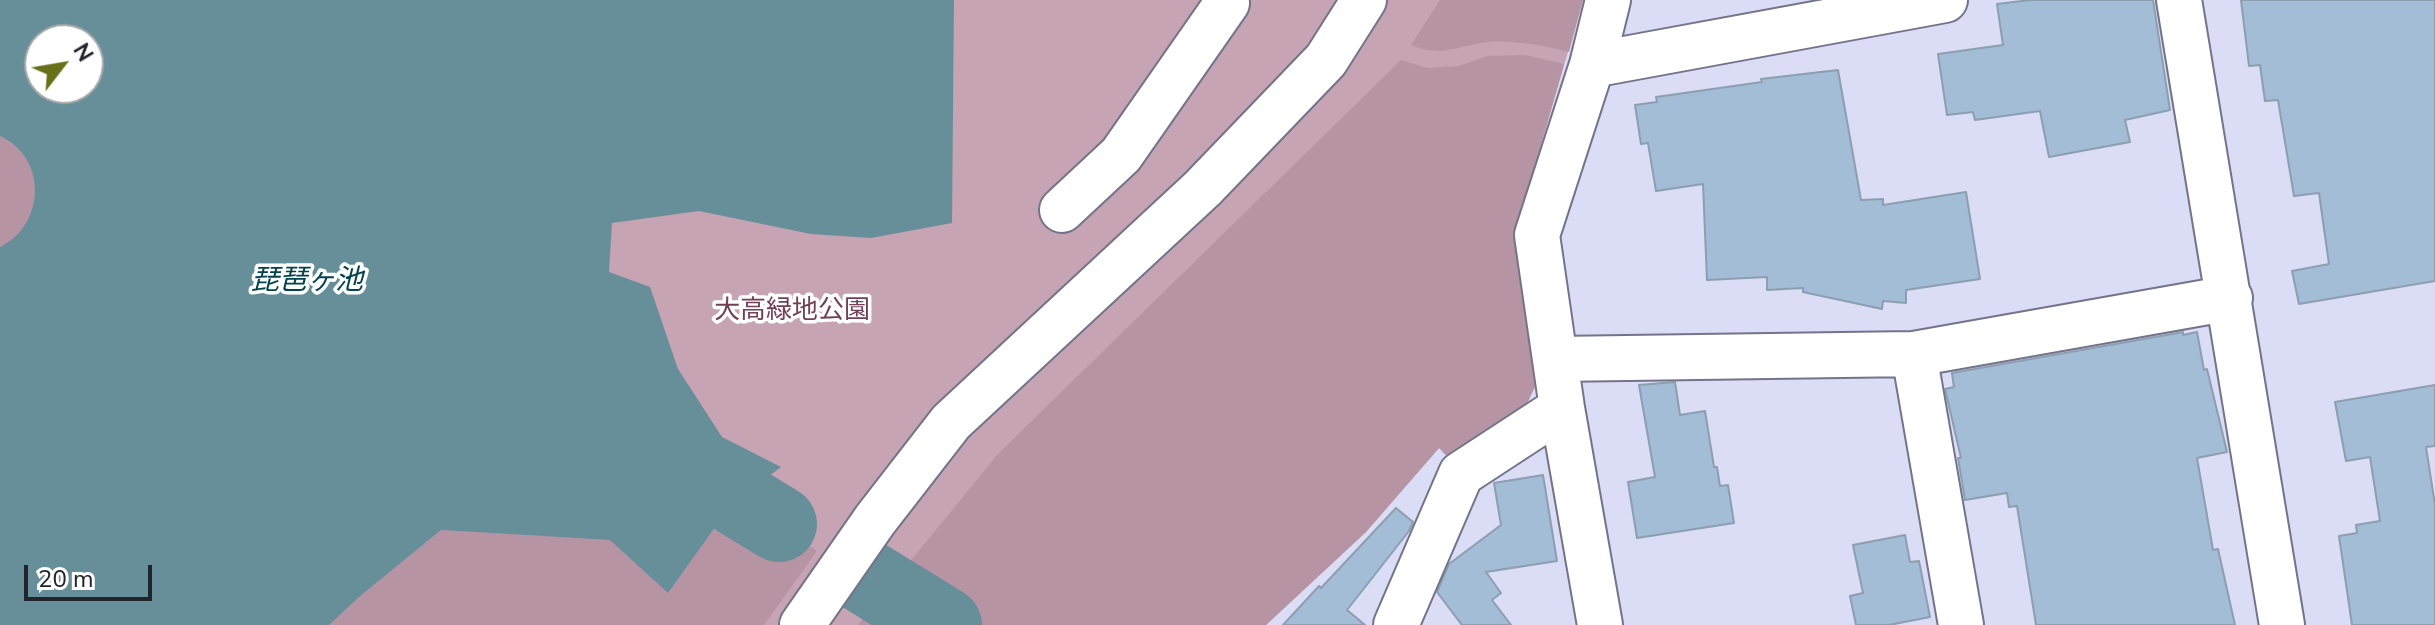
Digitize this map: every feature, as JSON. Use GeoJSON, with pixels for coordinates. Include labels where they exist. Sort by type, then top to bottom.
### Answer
{"type":"FeatureCollection","features":[{"type":"Feature","properties":{"kind":"street"},"geometry":{"type":"LineString","coordinates":[[802,625],[875,520],[951,422],[1203,188],[1326,60],[1364,0]]}},
{"type":"Feature","properties":{"kind":"street"},"geometry":{"type":"LineString","coordinates":[[1600,625],[1562,408],[1537,235],[1592,65],[1608,0]]}},
{"type":"Feature","properties":{"kind":"street"},"geometry":{"type":"LineString","coordinates":[[1592,65],[1945,0]]}},
{"type":"Feature","properties":{"kind":"street"},"geometry":{"type":"LineString","coordinates":[[2179,0],[2282,625]]}},
{"type":"Feature","properties":{"kind":"street"},"geometry":{"type":"LineString","coordinates":[[1062,210],[1121,155],[1227,3]]}},
{"type":"Feature","properties":{"kind":"street"},"geometry":{"type":"LineString","coordinates":[[1555,359],[1914,354],[2230,298]]}},
{"type":"Feature","properties":{"kind":"street"},"geometry":{"type":"LineString","coordinates":[[1914,354],[1961,625]]}},
{"type":"Feature","properties":{"kind":"street"},"geometry":{"type":"LineString","coordinates":[[1396,625],[1461,474],[1562,408]]}},
{"type":"Feature","properties":{"kind":"green space","name":"大高緑地公園"},"geometry":{"type":"Polygon","coordinates":[[[0,0],[1583,0],[1515,235],[1538,380],[1439,448],[1366,532],[1266,625],[0,625],[0,0]]]}},
{"type":"Feature","properties":{"kind":"shaded area"},"geometry":{"type":"Polygon","coordinates":[[[1440,0],[1583,0],[1569,52],[1510,42],[1489,42],[1442,51],[1411,45],[1440,0]]]}},
{"type":"Feature","properties":{"kind":"shaded area"},"geometry":{"type":"Polygon","coordinates":[[[1525,55],[1564,64],[1515,235],[1538,380],[1522,415],[1454,464],[1439,448],[1366,532],[1266,625],[858,625],[998,454],[1401,60],[1427,68],[1459,66],[1488,56],[1525,55]]]}},
{"type":"Feature","properties":{"kind":"shaded area"},"geometry":{"type":"Polygon","coordinates":[[[0,136],[16,146],[27,160],[35,192],[26,223],[15,237],[0,247],[0,136]]]}},
{"type":"Feature","properties":{"kind":"shaded area"},"geometry":{"type":"Polygon","coordinates":[[[738,499],[817,551],[764,625],[329,625],[441,530],[611,540],[668,593],[738,499]]]}},
{"type":"Feature","properties":{"kind":"water","name":"琵琶ヶ池"},"geometry":{"type":"Polygon","coordinates":[[[0,0],[954,0],[952,223],[871,238],[811,234],[699,211],[612,223],[609,272],[650,287],[678,369],[722,437],[781,467],[731,505],[668,593],[610,540],[441,530],[329,625],[0,625],[0,247],[15,237],[26,223],[35,192],[27,160],[16,146],[0,136],[0,0]]]}},
{"type":"Feature","properties":{"kind":"building"},"geometry":{"type":"Polygon","coordinates":[[[2030,0],[2153,0],[2170,110],[2125,120],[2130,142],[2049,157],[2040,111],[1975,120],[1973,112],[1947,115],[1938,54],[2003,45],[1997,4],[2030,0]]]}},
{"type":"Feature","properties":{"kind":"building"},"geometry":{"type":"Polygon","coordinates":[[[2241,0],[2435,0],[2435,281],[2299,304],[2292,271],[2329,264],[2319,193],[2294,196],[2278,100],[2265,101],[2260,65],[2249,66],[2241,0]]]}},
{"type":"Feature","properties":{"kind":"building"},"geometry":{"type":"Polygon","coordinates":[[[1838,70],[1861,200],[1883,199],[1883,205],[1966,192],[1980,279],[1906,290],[1906,303],[1883,301],[1882,309],[1803,292],[1803,288],[1767,290],[1767,277],[1707,280],[1703,184],[1656,191],[1648,143],[1641,144],[1635,105],[1657,102],[1656,97],[1838,70]]]}},
{"type":"Feature","properties":{"kind":"building"},"geometry":{"type":"Polygon","coordinates":[[[2183,332],[2183,335],[2197,332],[2204,370],[2207,369],[2227,452],[2197,458],[2213,550],[2218,549],[2235,625],[2036,625],[2017,506],[2009,507],[2007,493],[1965,500],[1958,458],[1961,458],[1945,389],[1954,387],[1952,373],[2183,332]]]}},
{"type":"Feature","properties":{"kind":"building"},"geometry":{"type":"Polygon","coordinates":[[[1675,382],[1680,415],[1705,411],[1714,467],[1717,467],[1720,486],[1728,485],[1734,523],[1637,538],[1628,482],[1655,477],[1639,385],[1675,382]]]}},
{"type":"Feature","properties":{"kind":"building"},"geometry":{"type":"Polygon","coordinates":[[[2435,385],[2435,446],[2426,447],[2435,505],[2435,625],[2352,625],[2339,536],[2357,533],[2356,525],[2380,521],[2370,457],[2346,461],[2335,402],[2435,385]]]}},
{"type":"Feature","properties":{"kind":"building"},"geometry":{"type":"Polygon","coordinates":[[[1543,475],[1557,561],[1486,572],[1501,593],[1492,600],[1511,625],[1462,625],[1437,592],[1449,564],[1501,525],[1494,483],[1543,475]]]}},
{"type":"Feature","properties":{"kind":"building"},"geometry":{"type":"Polygon","coordinates":[[[1396,508],[1413,522],[1409,531],[1347,610],[1365,625],[1283,625],[1319,586],[1321,588],[1396,508]]]}},
{"type":"Feature","properties":{"kind":"building"},"geometry":{"type":"Polygon","coordinates":[[[1905,535],[1910,562],[1919,561],[1930,617],[1889,625],[1856,625],[1850,596],[1863,593],[1853,545],[1905,535]]]}},
{"type":"Feature","properties":{"kind":"waterway"},"geometry":{"type":"LineString","coordinates":[[738,499],[779,524]]}},
{"type":"Feature","properties":{"kind":"waterway"},"geometry":{"type":"LineString","coordinates":[[866,577],[944,625]]}}]}
